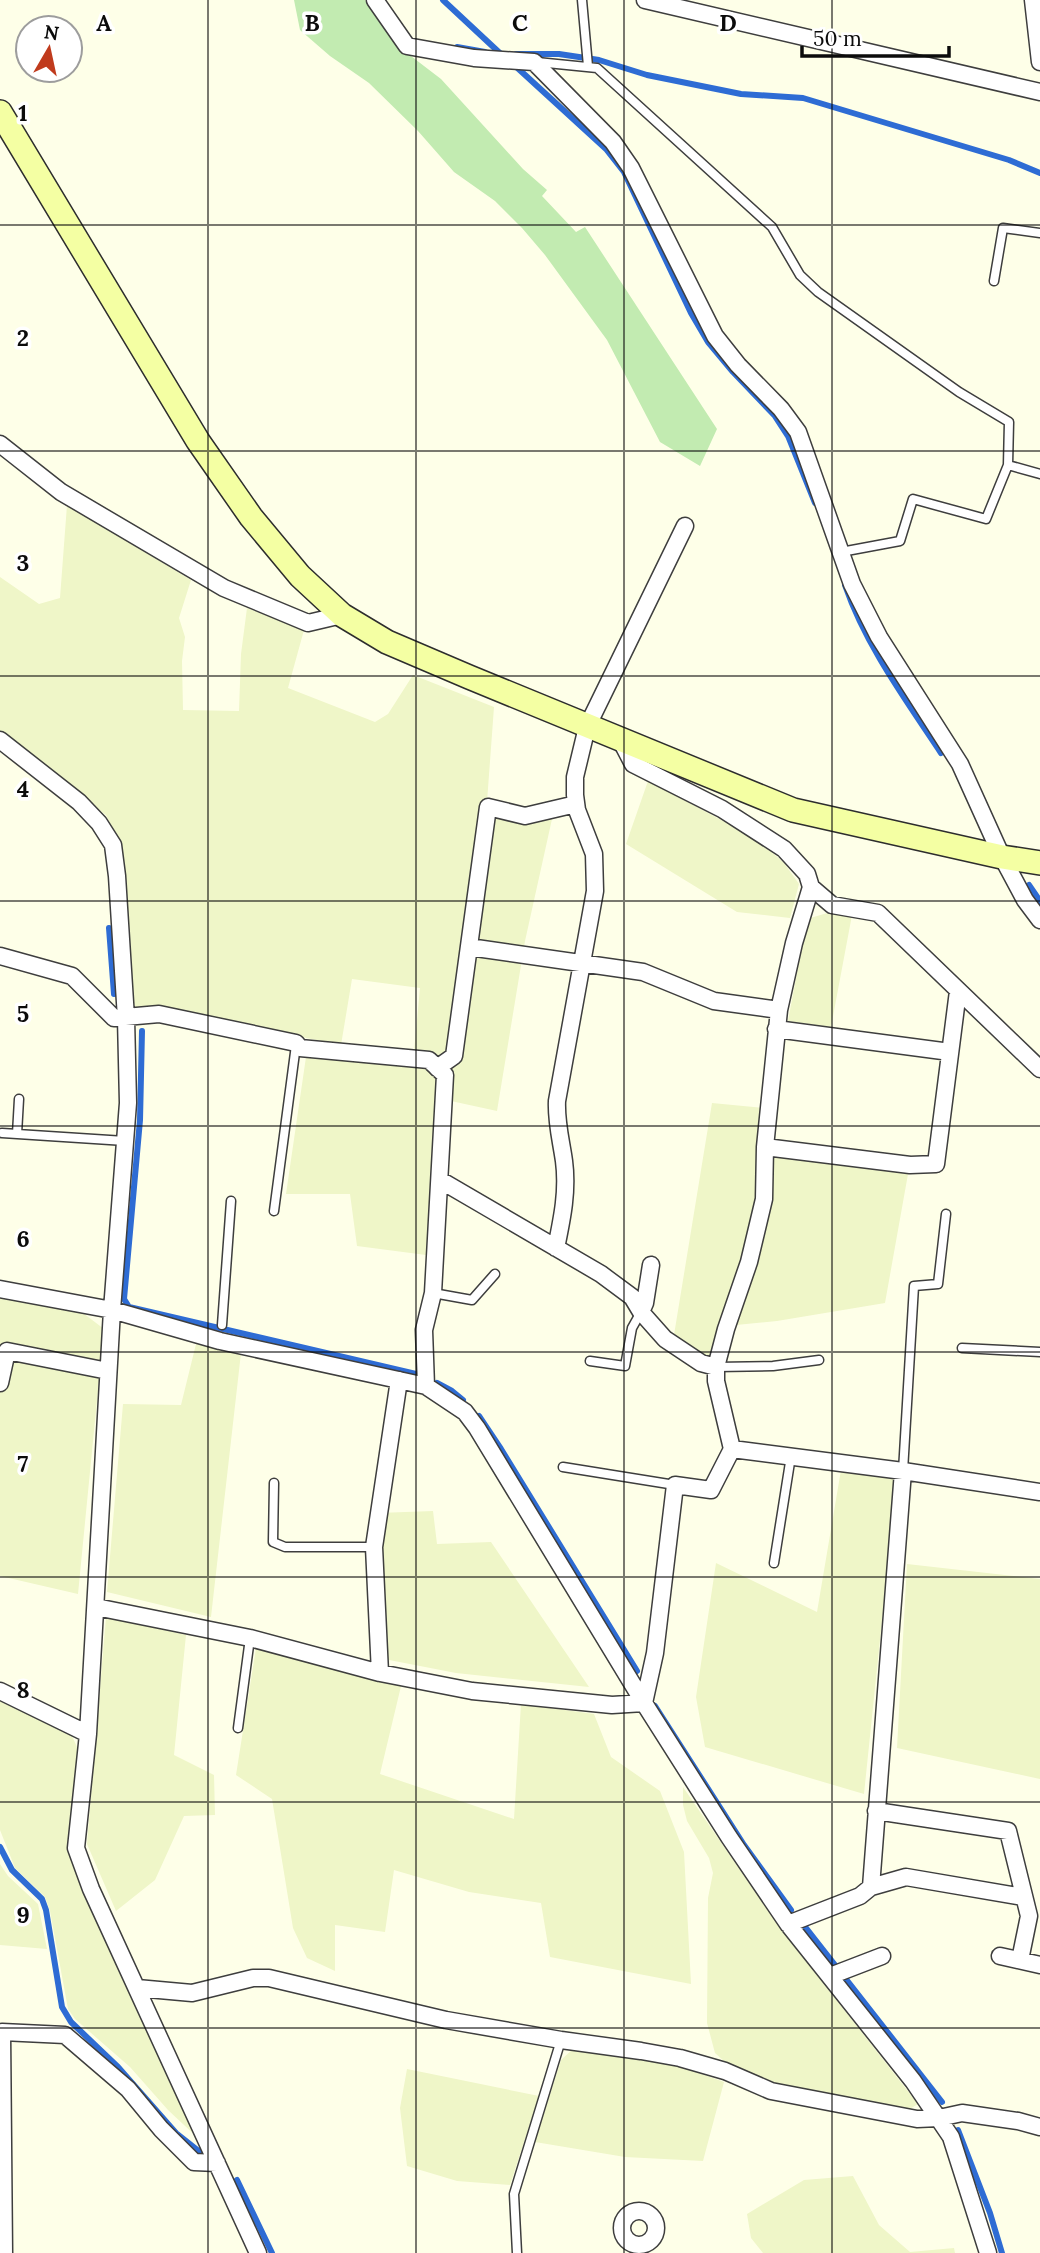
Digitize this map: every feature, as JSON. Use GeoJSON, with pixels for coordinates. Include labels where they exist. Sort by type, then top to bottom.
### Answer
{"type":"FeatureCollection","features":[{"type":"Feature","properties":{"kind":"street"},"geometry":{"type":"LineString","coordinates":[[375,0],[407,46],[474,58],[534,62],[613,142],[631,168],[715,336],[738,365],[782,409],[798,432],[852,584],[879,637],[960,765],[1002,858],[1025,900],[1040,920]]}},
{"type":"Feature","properties":{"kind":"street"},"geometry":{"type":"LineString","coordinates":[[645,0],[1040,92]]}},
{"type":"Feature","properties":{"kind":"street"},"geometry":{"type":"LineString","coordinates":[[1033,0],[1040,62]]}},
{"type":"Feature","properties":{"kind":"street"},"geometry":{"type":"LineString","coordinates":[[0,112],[221,474],[251,517],[300,576],[342,615],[387,642],[793,810],[1002,858],[1040,863]]}},
{"type":"Feature","properties":{"kind":"street"},"geometry":{"type":"LineString","coordinates":[[0,444],[61,492],[224,588],[308,623],[342,615]]}},
{"type":"Feature","properties":{"kind":"street"},"geometry":{"type":"LineString","coordinates":[[556,1248],[566,1189],[564,1160],[556,1121],[557,1101],[596,891],[594,853],[576,804],[575,777],[587,727],[685,526]]}},
{"type":"Feature","properties":{"kind":"street"},"geometry":{"type":"LineString","coordinates":[[0,740],[79,802],[99,823],[113,845],[117,876],[126,1018],[128,1103],[108,1371],[88,1734],[76,1848],[91,1889],[258,2253]]}},
{"type":"Feature","properties":{"kind":"street"},"geometry":{"type":"LineString","coordinates":[[621,741],[633,764],[722,809],[784,849],[807,874],[811,887],[832,905],[878,913],[1040,1069]]}},
{"type":"Feature","properties":{"kind":"street"},"geometry":{"type":"LineString","coordinates":[[437,1068],[454,1056],[488,807],[525,816],[576,804]]}},
{"type":"Feature","properties":{"kind":"street"},"geometry":{"type":"LineString","coordinates":[[644,1703],[655,1653],[675,1485],[711,1490],[732,1449],[716,1381],[716,1367],[749,1262],[764,1199],[765,1147],[776,1029],[794,943],[811,887]]}},
{"type":"Feature","properties":{"kind":"street"},"geometry":{"type":"LineString","coordinates":[[469,947],[643,972],[714,1001],[779,1010]]}},
{"type":"Feature","properties":{"kind":"street"},"geometry":{"type":"LineString","coordinates":[[0,956],[72,976],[114,1018],[159,1014],[296,1042],[300,1048],[429,1060],[445,1075],[433,1293],[424,1330],[426,1386]]}},
{"type":"Feature","properties":{"kind":"street"},"geometry":{"type":"LineString","coordinates":[[765,1147],[910,1165],[936,1164],[958,991]]}},
{"type":"Feature","properties":{"kind":"street"},"geometry":{"type":"LineString","coordinates":[[776,1029],[950,1052]]}},
{"type":"Feature","properties":{"kind":"street"},"geometry":{"type":"LineString","coordinates":[[440,1180],[601,1275],[632,1297],[640,1312],[666,1339],[701,1363],[716,1367]]}},
{"type":"Feature","properties":{"kind":"street"},"geometry":{"type":"LineString","coordinates":[[640,1312],[645,1303],[651,1265]]}},
{"type":"Feature","properties":{"kind":"street"},"geometry":{"type":"LineString","coordinates":[[0,1289],[221,1334],[426,1386],[465,1412],[729,1837],[788,1924],[913,2081],[951,2137],[988,2253]]}},
{"type":"Feature","properties":{"kind":"street"},"geometry":{"type":"LineString","coordinates":[[0,1383],[7,1351],[108,1371]]}},
{"type":"Feature","properties":{"kind":"street"},"geometry":{"type":"LineString","coordinates":[[380,1673],[374,1547],[399,1380]]}},
{"type":"Feature","properties":{"kind":"street"},"geometry":{"type":"LineString","coordinates":[[732,1449],[1040,1492]]}},
{"type":"Feature","properties":{"kind":"street"},"geometry":{"type":"LineString","coordinates":[[872,1887],[904,1471]]}},
{"type":"Feature","properties":{"kind":"street"},"geometry":{"type":"LineString","coordinates":[[96,1607],[250,1638],[380,1673],[472,1691],[612,1705],[644,1703]]}},
{"type":"Feature","properties":{"kind":"street"},"geometry":{"type":"LineString","coordinates":[[0,1691],[88,1734]]}},
{"type":"Feature","properties":{"kind":"street"},"geometry":{"type":"LineString","coordinates":[[876,1811],[1007,1831],[1029,1916],[1020,1960]]}},
{"type":"Feature","properties":{"kind":"street"},"geometry":{"type":"LineString","coordinates":[[788,1924],[860,1896],[872,1887],[905,1877],[1023,1897]]}},
{"type":"Feature","properties":{"kind":"street"},"geometry":{"type":"LineString","coordinates":[[830,1976],[882,1956]]}},
{"type":"Feature","properties":{"kind":"street"},"geometry":{"type":"LineString","coordinates":[[1000,1956],[1040,1965]]}},
{"type":"Feature","properties":{"kind":"street"},"geometry":{"type":"LineString","coordinates":[[137,1988],[192,1993],[253,1978],[268,1978],[446,2020],[680,2058],[725,2071],[771,2091],[917,2119],[962,2113],[1040,2127]]}},
{"type":"Feature","properties":{"kind":"street"},"geometry":{"type":"LineString","coordinates":[[5,2253],[2,2032],[65,2035],[128,2089],[161,2129],[194,2162],[217,2163]]}},
{"type":"Feature","properties":{"kind":"lane"},"geometry":{"type":"LineString","coordinates":[[582,0],[587,66]]}},
{"type":"Feature","properties":{"kind":"lane"},"geometry":{"type":"LineString","coordinates":[[534,62],[597,68],[772,227],[800,275],[818,292],[959,392],[1009,422],[1008,465],[986,519],[913,499],[900,541],[841,552]]}},
{"type":"Feature","properties":{"kind":"lane"},"geometry":{"type":"LineString","coordinates":[[994,281],[1003,228],[1040,233]]}},
{"type":"Feature","properties":{"kind":"lane"},"geometry":{"type":"LineString","coordinates":[[1008,465],[1040,474]]}},
{"type":"Feature","properties":{"kind":"lane"},"geometry":{"type":"LineString","coordinates":[[274,1211],[296,1042]]}},
{"type":"Feature","properties":{"kind":"lane"},"geometry":{"type":"LineString","coordinates":[[17,1134],[19,1099]]}},
{"type":"Feature","properties":{"kind":"lane"},"geometry":{"type":"LineString","coordinates":[[2,1133],[125,1140]]}},
{"type":"Feature","properties":{"kind":"lane"},"geometry":{"type":"LineString","coordinates":[[221,1334],[231,1201]]}},
{"type":"Feature","properties":{"kind":"lane"},"geometry":{"type":"LineString","coordinates":[[904,1471],[914,1286],[938,1284],[946,1214]]}},
{"type":"Feature","properties":{"kind":"lane"},"geometry":{"type":"LineString","coordinates":[[433,1293],[472,1300],[495,1274]]}},
{"type":"Feature","properties":{"kind":"lane"},"geometry":{"type":"LineString","coordinates":[[590,1361],[625,1366],[632,1328],[640,1312]]}},
{"type":"Feature","properties":{"kind":"lane"},"geometry":{"type":"LineString","coordinates":[[962,1348],[1040,1352]]}},
{"type":"Feature","properties":{"kind":"lane"},"geometry":{"type":"LineString","coordinates":[[716,1367],[774,1366],[818,1360]]}},
{"type":"Feature","properties":{"kind":"lane"},"geometry":{"type":"LineString","coordinates":[[774,1563],[791,1456]]}},
{"type":"Feature","properties":{"kind":"lane"},"geometry":{"type":"LineString","coordinates":[[563,1467],[675,1485]]}},
{"type":"Feature","properties":{"kind":"lane"},"geometry":{"type":"LineString","coordinates":[[274,1483],[273,1542],[285,1547],[374,1547]]}},
{"type":"Feature","properties":{"kind":"lane"},"geometry":{"type":"LineString","coordinates":[[238,1728],[250,1638]]}},
{"type":"Feature","properties":{"kind":"lane"},"geometry":{"type":"LineString","coordinates":[[517,2253],[514,2194],[561,2040]]}},
{"type":"Feature","properties":{"kind":"green space"},"geometry":{"type":"Polygon","coordinates":[[[294,0],[365,0],[407,53],[441,79],[523,169],[547,190],[542,196],[576,232],[585,227],[717,429],[700,466],[660,442],[607,340],[522,228],[495,201],[454,172],[418,131],[369,83],[330,56],[300,30],[294,0]]]}},
{"type":"Feature","properties":{"kind":"green space"},"geometry":{"type":"Polygon","coordinates":[[[67,505],[191,580],[179,618],[185,637],[182,661],[183,710],[239,711],[241,654],[247,608],[304,630],[288,688],[375,722],[388,714],[413,675],[494,707],[487,802],[552,819],[525,941],[497,1111],[451,1101],[454,1073],[431,1055],[414,1052],[420,988],[352,979],[341,1045],[160,1008],[139,1012],[130,1006],[119,841],[106,815],[0,733],[0,577],[39,604],[60,598],[67,505]]]}},
{"type":"Feature","properties":{"kind":"green space"},"geometry":{"type":"Polygon","coordinates":[[[648,781],[757,839],[784,863],[799,884],[790,918],[737,912],[626,844],[648,781]]]}},
{"type":"Feature","properties":{"kind":"green space"},"geometry":{"type":"Polygon","coordinates":[[[834,911],[852,915],[831,1027],[788,1021],[807,919],[834,911]]]}},
{"type":"Feature","properties":{"kind":"green space"},"geometry":{"type":"Polygon","coordinates":[[[306,1057],[427,1067],[438,1078],[430,1246],[426,1255],[357,1246],[350,1194],[286,1194],[306,1057]]]}},
{"type":"Feature","properties":{"kind":"green space"},"geometry":{"type":"Polygon","coordinates":[[[712,1103],[764,1108],[756,1198],[741,1264],[720,1319],[712,1354],[707,1358],[674,1335],[712,1103]]]}},
{"type":"Feature","properties":{"kind":"green space"},"geometry":{"type":"Polygon","coordinates":[[[774,1151],[908,1174],[885,1303],[736,1325],[763,1237],[774,1151]]]}},
{"type":"Feature","properties":{"kind":"green space"},"geometry":{"type":"Polygon","coordinates":[[[0,1296],[83,1313],[104,1329],[78,1594],[0,1576],[0,1296]]]}},
{"type":"Feature","properties":{"kind":"green space"},"geometry":{"type":"Polygon","coordinates":[[[196,1344],[241,1353],[211,1617],[107,1592],[123,1404],[181,1405],[196,1344]]]}},
{"type":"Feature","properties":{"kind":"green space"},"geometry":{"type":"Polygon","coordinates":[[[841,1470],[893,1479],[896,1485],[864,1794],[705,1747],[696,1697],[716,1563],[817,1612],[841,1470]]]}},
{"type":"Feature","properties":{"kind":"green space"},"geometry":{"type":"Polygon","coordinates":[[[433,1511],[437,1544],[491,1542],[589,1687],[456,1673],[384,1659],[378,1513],[433,1511]]]}},
{"type":"Feature","properties":{"kind":"green space"},"geometry":{"type":"Polygon","coordinates":[[[907,1564],[1040,1579],[1040,1779],[897,1748],[907,1564]]]}},
{"type":"Feature","properties":{"kind":"green space"},"geometry":{"type":"Polygon","coordinates":[[[106,1617],[186,1635],[174,1755],[214,1775],[215,1815],[184,1816],[155,1880],[116,1911],[87,1844],[106,1617]]]}},
{"type":"Feature","properties":{"kind":"green space"},"geometry":{"type":"Polygon","coordinates":[[[256,1648],[402,1682],[380,1774],[514,1819],[521,1704],[594,1714],[611,1757],[660,1791],[684,1852],[691,1984],[550,1957],[541,1903],[469,1892],[394,1870],[385,1932],[335,1925],[335,1971],[307,1958],[293,1928],[272,1799],[236,1775],[256,1648]]]}},
{"type":"Feature","properties":{"kind":"green space"},"geometry":{"type":"Polygon","coordinates":[[[0,1701],[72,1736],[78,1755],[70,1854],[200,2140],[168,2110],[130,2067],[75,2019],[68,2009],[45,1897],[15,1868],[0,1830],[0,1701]]]}},
{"type":"Feature","properties":{"kind":"green space"},"geometry":{"type":"Polygon","coordinates":[[[683,1787],[779,1927],[918,2104],[908,2110],[778,2084],[725,2062],[715,2053],[707,2023],[708,1898],[713,1873],[709,1858],[687,1821],[683,1805],[683,1787]]]}},
{"type":"Feature","properties":{"kind":"green space"},"geometry":{"type":"Polygon","coordinates":[[[0,1864],[8,1876],[38,1904],[47,1949],[0,1945],[0,1864]]]}},
{"type":"Feature","properties":{"kind":"green space"},"geometry":{"type":"Polygon","coordinates":[[[573,2049],[676,2065],[724,2082],[703,2161],[625,2157],[535,2142],[561,2060],[573,2049]]]}},
{"type":"Feature","properties":{"kind":"green space"},"geometry":{"type":"Polygon","coordinates":[[[407,2069],[539,2096],[510,2185],[457,2181],[407,2166],[400,2108],[407,2069]]]}},
{"type":"Feature","properties":{"kind":"green space"},"geometry":{"type":"Polygon","coordinates":[[[853,2176],[879,2225],[910,2252],[954,2248],[955,2253],[763,2253],[751,2238],[747,2214],[804,2180],[853,2176]]]}},
{"type":"Feature","properties":{"kind":"waterway"},"geometry":{"type":"LineString","coordinates":[[443,0],[503,56]]}},
{"type":"Feature","properties":{"kind":"waterway"},"geometry":{"type":"LineString","coordinates":[[457,47],[485,52]]}},
{"type":"Feature","properties":{"kind":"waterway"},"geometry":{"type":"LineString","coordinates":[[516,54],[559,54],[599,60],[647,75],[741,94],[803,98],[1009,160],[1040,173]]}},
{"type":"Feature","properties":{"kind":"waterway"},"geometry":{"type":"LineString","coordinates":[[512,63],[606,149],[624,172],[691,313],[708,342],[775,416],[788,436],[815,503]]}},
{"type":"Feature","properties":{"kind":"waterway"},"geometry":{"type":"LineString","coordinates":[[845,585],[875,651],[941,753]]}},
{"type":"Feature","properties":{"kind":"waterway"},"geometry":{"type":"LineString","coordinates":[[1029,885],[1040,901]]}},
{"type":"Feature","properties":{"kind":"waterway"},"geometry":{"type":"LineString","coordinates":[[109,928],[114,994]]}},
{"type":"Feature","properties":{"kind":"waterway"},"geometry":{"type":"LineString","coordinates":[[142,1031],[140,1120],[124,1299],[129,1307],[416,1374]]}},
{"type":"Feature","properties":{"kind":"waterway"},"geometry":{"type":"LineString","coordinates":[[437,1383],[463,1400]]}},
{"type":"Feature","properties":{"kind":"waterway"},"geometry":{"type":"LineString","coordinates":[[479,1416],[637,1671]]}},
{"type":"Feature","properties":{"kind":"waterway"},"geometry":{"type":"LineString","coordinates":[[655,1706],[744,1845],[791,1910]]}},
{"type":"Feature","properties":{"kind":"waterway"},"geometry":{"type":"LineString","coordinates":[[0,1847],[12,1870],[42,1899],[62,2007],[71,2022],[118,2067],[176,2133],[205,2156]]}},
{"type":"Feature","properties":{"kind":"waterway"},"geometry":{"type":"LineString","coordinates":[[806,1928],[942,2102]]}},
{"type":"Feature","properties":{"kind":"waterway"},"geometry":{"type":"LineString","coordinates":[[958,2130],[990,2213],[1002,2253]]}},
{"type":"Feature","properties":{"kind":"waterway"},"geometry":{"type":"LineString","coordinates":[[237,2180],[272,2253]]}}]}
